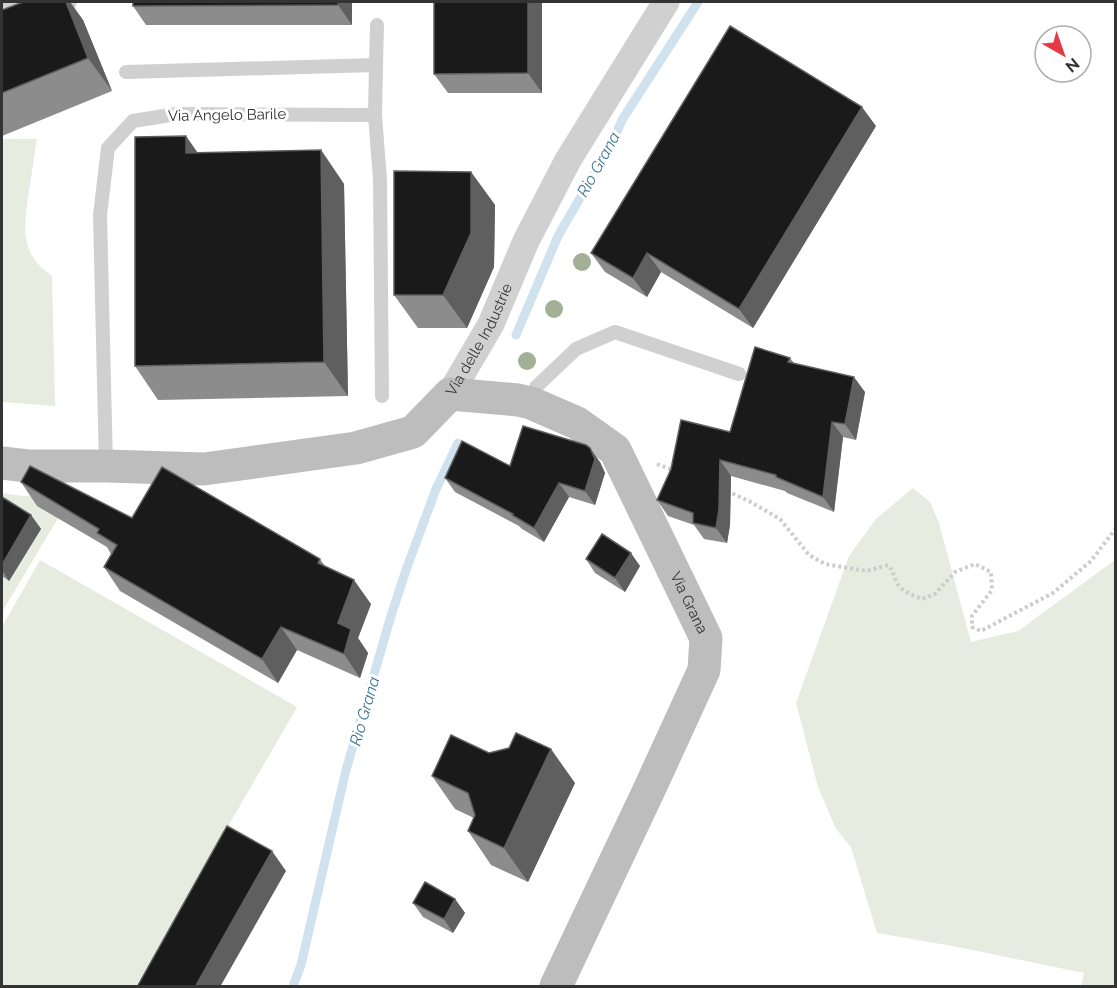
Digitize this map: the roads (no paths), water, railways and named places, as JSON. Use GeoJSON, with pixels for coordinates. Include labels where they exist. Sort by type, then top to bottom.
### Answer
{"type":"FeatureCollection","features":[{"type":"Feature","properties":{"kind":"street"},"geometry":{"type":"LineString","coordinates":[[2,4],[58,5],[63,2]]}},
{"type":"Feature","properties":{"kind":"street","name":"Via delle Industrie"},"geometry":{"type":"LineString","coordinates":[[2,463],[28,466],[204,469],[356,448],[413,432],[450,394],[491,324],[526,241],[568,160],[666,2]]}},
{"type":"Feature","properties":{"kind":"street","name":"Via Grana"},"geometry":{"type":"LineString","coordinates":[[450,394],[531,403],[577,423],[615,450],[706,638],[704,670],[650,790],[556,987]]}},
{"type":"Feature","properties":{"kind":"lane"},"geometry":{"type":"LineString","coordinates":[[377,25],[375,115],[380,180],[382,396]]}},
{"type":"Feature","properties":{"kind":"lane"},"geometry":{"type":"LineString","coordinates":[[126,72],[376,65]]}},
{"type":"Feature","properties":{"kind":"lane","name":"Via Angelo Barile"},"geometry":{"type":"LineString","coordinates":[[106,466],[100,215],[108,148],[133,121],[177,114],[375,115]]}},
{"type":"Feature","properties":{"kind":"lane"},"geometry":{"type":"LineString","coordinates":[[531,403],[536,387],[576,349],[615,332],[739,374]]}},
{"type":"Feature","properties":{"kind":"waterway","name":"Rio Grana"},"geometry":{"type":"LineString","coordinates":[[516,335],[558,236],[613,141],[622,120],[698,2]]}},
{"type":"Feature","properties":{"kind":"waterway","name":"Rio Grana"},"geometry":{"type":"LineString","coordinates":[[293,986],[301,965],[346,770],[391,616],[436,489],[458,443]]}}]}
